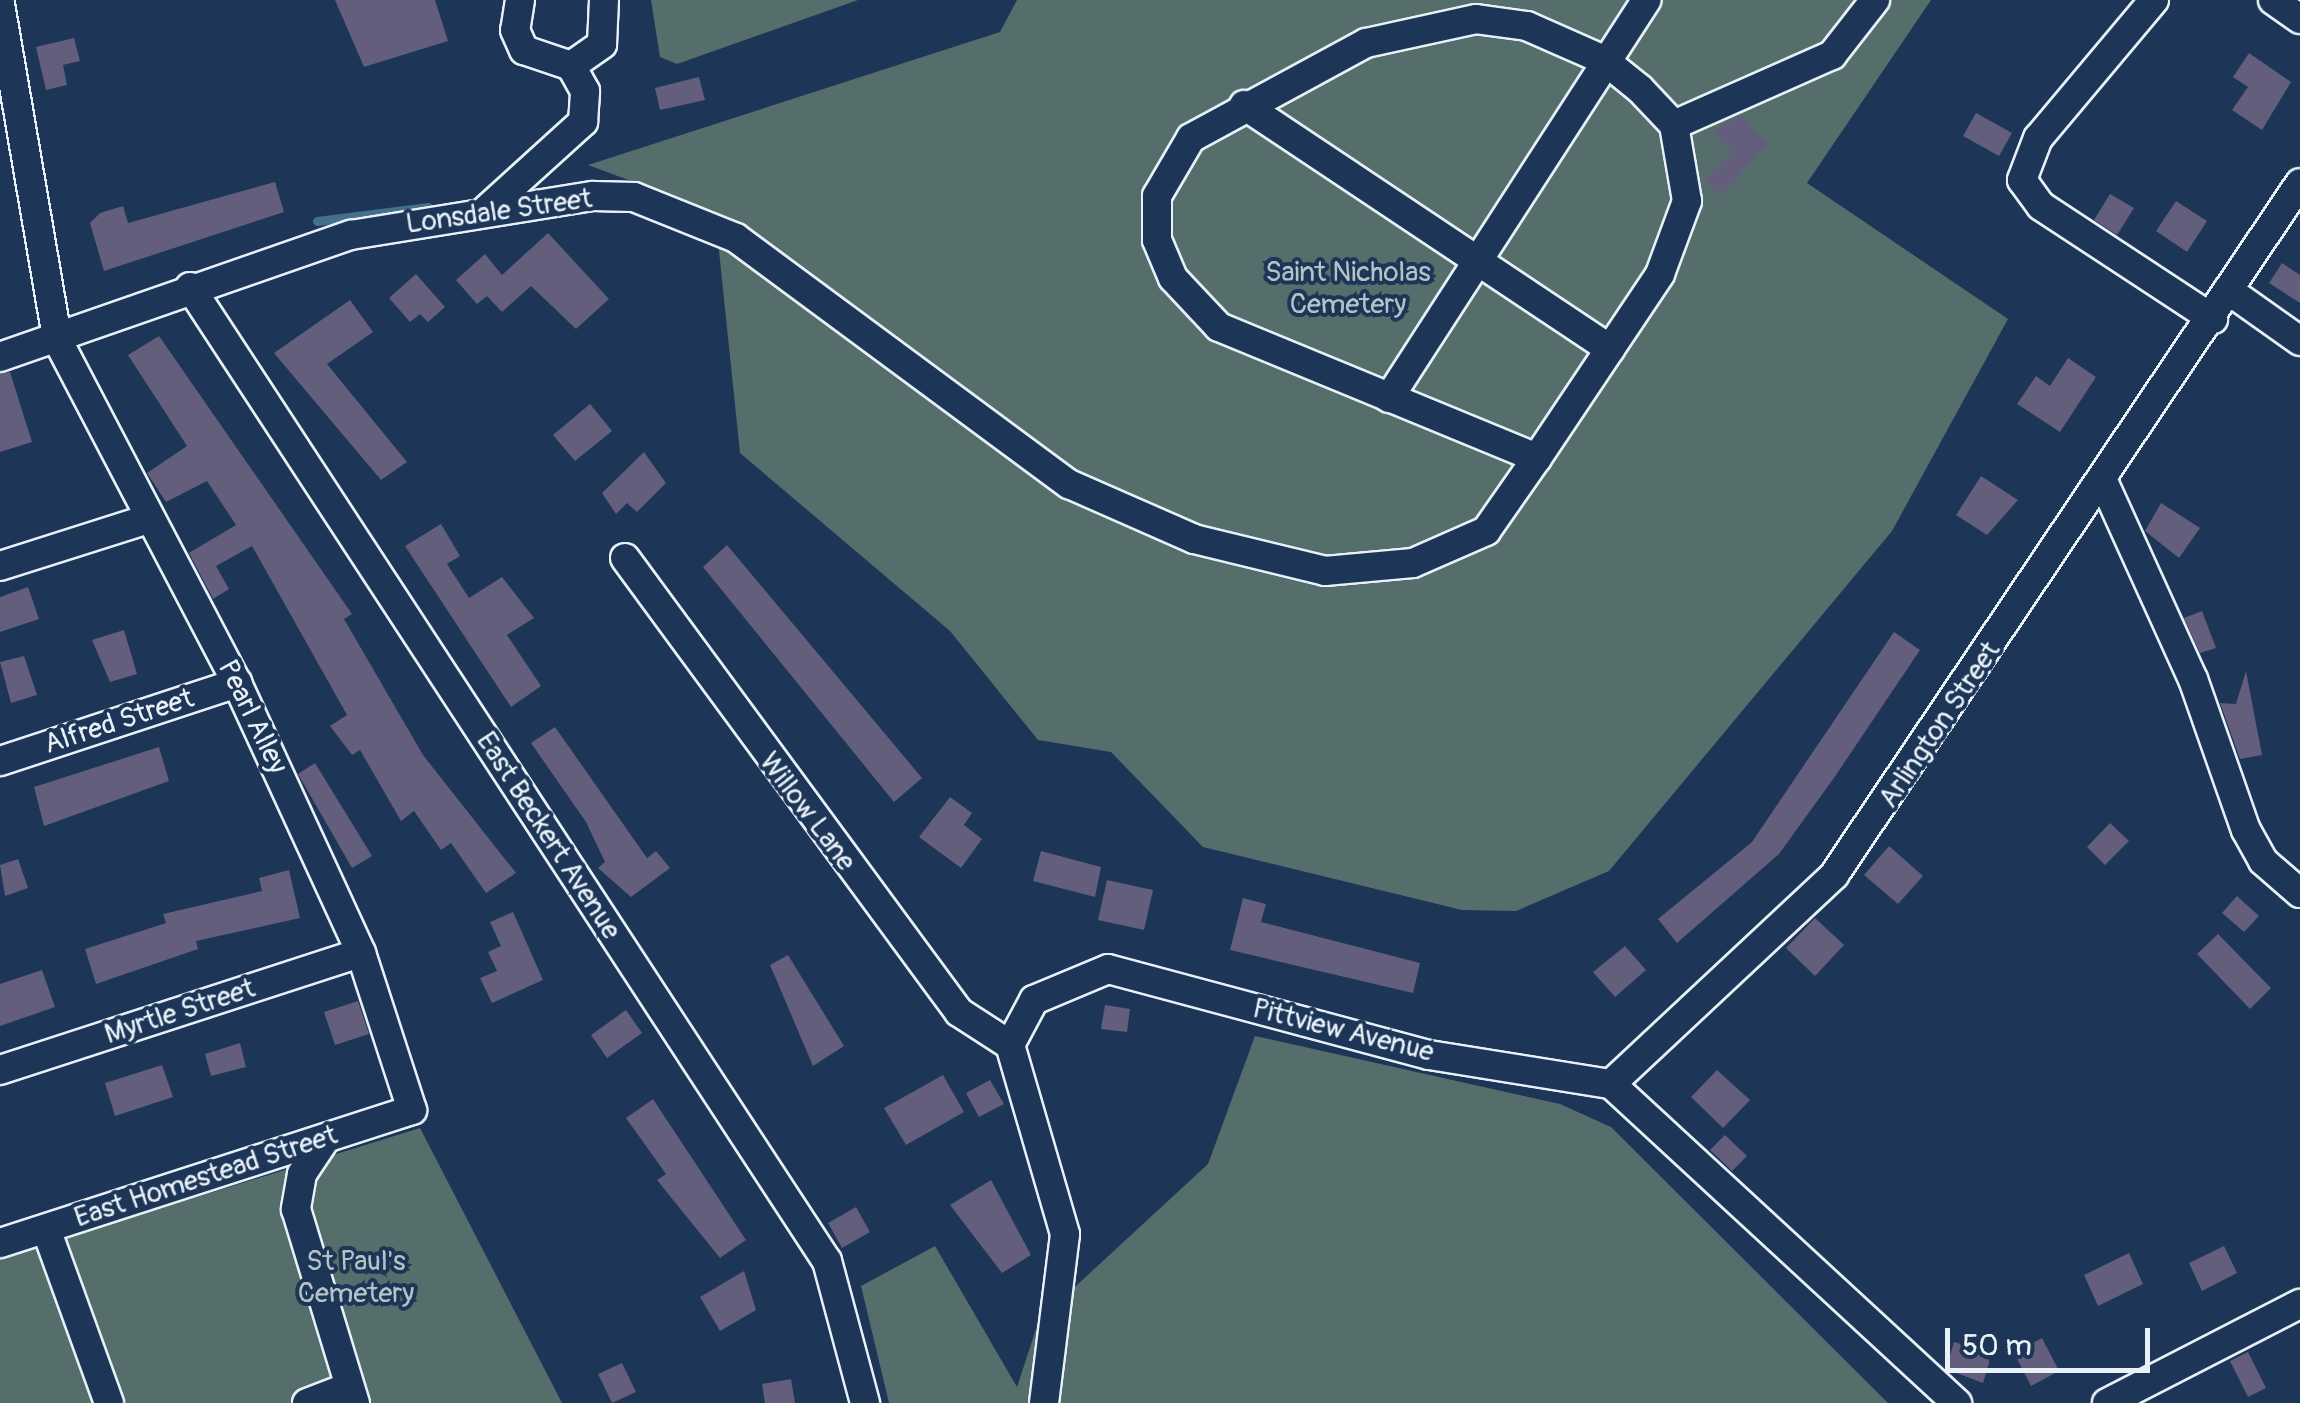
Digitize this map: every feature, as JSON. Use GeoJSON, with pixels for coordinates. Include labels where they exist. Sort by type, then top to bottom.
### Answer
{"type":"FeatureCollection","features":[{"type":"Feature","properties":{"kind":"street"},"geometry":{"type":"LineString","coordinates":[[484,211],[583,122],[585,91],[572,66],[524,50],[515,30],[520,0]]}},
{"type":"Feature","properties":{"kind":"street"},"geometry":{"type":"LineString","coordinates":[[572,66],[602,44],[604,0]]}},
{"type":"Feature","properties":{"kind":"street"},"geometry":{"type":"LineString","coordinates":[[1389,398],[1646,0]]}},
{"type":"Feature","properties":{"kind":"street"},"geometry":{"type":"LineString","coordinates":[[1537,458],[1219,327],[1173,278],[1157,240],[1164,177],[1191,138],[1244,105],[1366,42],[1426,24],[1527,26],[1604,60],[1674,124],[1832,55],[1874,0]]}},
{"type":"Feature","properties":{"kind":"street"},"geometry":{"type":"LineString","coordinates":[[2154,0],[2038,138],[2022,180],[2041,206],[2214,319]]}},
{"type":"Feature","properties":{"kind":"street"},"geometry":{"type":"LineString","coordinates":[[2274,0],[2300,19]]}},
{"type":"Feature","properties":{"kind":"street","name":"Pearl Alley"},"geometry":{"type":"LineString","coordinates":[[1,12],[58,339],[148,519],[238,683],[361,954],[412,1110]]}},
{"type":"Feature","properties":{"kind":"street"},"geometry":{"type":"LineString","coordinates":[[1244,105],[1610,349]]}},
{"type":"Feature","properties":{"kind":"street","name":"Lonsdale Street"},"geometry":{"type":"LineString","coordinates":[[0,357],[58,339],[190,287],[350,235],[484,211],[634,198],[736,238],[1004,440],[1070,484],[1194,539],[1325,571],[1414,564],[1486,531],[1610,349],[1678,237],[1687,201],[1674,124]]}},
{"type":"Feature","properties":{"kind":"street","name":"Arlington Street"},"geometry":{"type":"LineString","coordinates":[[1611,1084],[1834,876],[2214,319],[2228,290],[2300,183]]}},
{"type":"Feature","properties":{"kind":"street","name":"East Beckert Avenue"},"geometry":{"type":"LineString","coordinates":[[190,287],[827,1261],[865,1403]]}},
{"type":"Feature","properties":{"kind":"street"},"geometry":{"type":"LineString","coordinates":[[2228,290],[2300,341]]}},
{"type":"Feature","properties":{"kind":"street"},"geometry":{"type":"LineString","coordinates":[[2102,480],[2194,680],[2246,830],[2263,860],[2300,893]]}},
{"type":"Feature","properties":{"kind":"street"},"geometry":{"type":"LineString","coordinates":[[0,566],[148,519]]}},
{"type":"Feature","properties":{"kind":"street","name":"Willow Lane"},"geometry":{"type":"LineString","coordinates":[[625,558],[959,1012],[1010,1045]]}},
{"type":"Feature","properties":{"kind":"street","name":"Alfred Street"},"geometry":{"type":"LineString","coordinates":[[0,761],[238,683]]}},
{"type":"Feature","properties":{"kind":"street","name":"Myrtle Street"},"geometry":{"type":"LineString","coordinates":[[0,1070],[361,954]]}},
{"type":"Feature","properties":{"kind":"street","name":"Pittview Avenue"},"geometry":{"type":"LineString","coordinates":[[1010,1045],[1034,1000],[1108,970],[1430,1055],[1611,1084]]}},
{"type":"Feature","properties":{"kind":"street"},"geometry":{"type":"LineString","coordinates":[[1010,1045],[1066,1234],[1044,1403]]}},
{"type":"Feature","properties":{"kind":"street"},"geometry":{"type":"LineString","coordinates":[[1611,1084],[1957,1403]]}},
{"type":"Feature","properties":{"kind":"street","name":"East Homestead Street"},"geometry":{"type":"LineString","coordinates":[[0,1244],[412,1110]]}},
{"type":"Feature","properties":{"kind":"street"},"geometry":{"type":"LineString","coordinates":[[307,1403],[352,1395],[296,1210],[302,1174],[326,1138]]}},
{"type":"Feature","properties":{"kind":"street"},"geometry":{"type":"LineString","coordinates":[[46,1229],[110,1403]]}},
{"type":"Feature","properties":{"kind":"street"},"geometry":{"type":"LineString","coordinates":[[2107,1403],[2300,1304]]}},
{"type":"Feature","properties":{"kind":"green space"},"geometry":{"type":"Polygon","coordinates":[[[651,0],[858,0],[677,64],[660,57],[651,0]]]}},
{"type":"Feature","properties":{"kind":"green space","name":"Saint Nicholas Cemetery"},"geometry":{"type":"Polygon","coordinates":[[[1017,0],[1931,0],[1807,183],[2008,319],[1892,531],[1609,871],[1516,911],[1462,910],[1203,847],[1111,752],[1038,740],[950,631],[740,453],[715,212],[588,165],[1000,32],[1017,0]]]}},
{"type":"Feature","properties":{"kind":"green space"},"geometry":{"type":"Polygon","coordinates":[[[1255,1036],[1560,1104],[1611,1127],[1888,1403],[889,1403],[861,1286],[935,1246],[1017,1387],[1039,1320],[1208,1164],[1255,1036]]]}},
{"type":"Feature","properties":{"kind":"green space","name":"St Paul's Cemetery"},"geometry":{"type":"Polygon","coordinates":[[[420,1128],[562,1403],[0,1403],[0,1258],[420,1128]]]}},
{"type":"Feature","properties":{"kind":"building"},"geometry":{"type":"Polygon","coordinates":[[[335,0],[435,0],[448,41],[364,67],[335,0]]]}},
{"type":"Feature","properties":{"kind":"building"},"geometry":{"type":"Polygon","coordinates":[[[74,38],[80,61],[63,65],[67,85],[46,90],[36,47],[74,38]]]}},
{"type":"Feature","properties":{"kind":"building"},"geometry":{"type":"Polygon","coordinates":[[[2249,53],[2291,82],[2262,130],[2232,110],[2248,87],[2233,77],[2249,53]]]}},
{"type":"Feature","properties":{"kind":"building"},"geometry":{"type":"Polygon","coordinates":[[[699,77],[705,100],[660,110],[655,88],[699,77]]]}},
{"type":"Feature","properties":{"kind":"building"},"geometry":{"type":"Polygon","coordinates":[[[1976,113],[2012,133],[1999,156],[1963,136],[1976,113]]]}},
{"type":"Feature","properties":{"kind":"building"},"geometry":{"type":"Polygon","coordinates":[[[1741,114],[1767,144],[1720,196],[1704,179],[1733,153],[1713,131],[1741,114]]]}},
{"type":"Feature","properties":{"kind":"building"},"geometry":{"type":"Polygon","coordinates":[[[275,182],[284,212],[104,271],[90,223],[100,213],[123,206],[128,223],[275,182]]]}},
{"type":"Feature","properties":{"kind":"building"},"geometry":{"type":"Polygon","coordinates":[[[2110,194],[2134,208],[2117,235],[2094,220],[2110,194]]]}},
{"type":"Feature","properties":{"kind":"building"},"geometry":{"type":"Polygon","coordinates":[[[2176,201],[2207,221],[2187,252],[2156,231],[2176,201]]]}},
{"type":"Feature","properties":{"kind":"building"},"geometry":{"type":"Polygon","coordinates":[[[548,233],[609,299],[576,329],[531,286],[502,312],[487,296],[477,304],[456,280],[485,254],[502,275],[548,233]]]}},
{"type":"Feature","properties":{"kind":"building"},"geometry":{"type":"Polygon","coordinates":[[[2282,263],[2300,275],[2300,303],[2269,283],[2282,263]]]}},
{"type":"Feature","properties":{"kind":"building"},"geometry":{"type":"Polygon","coordinates":[[[416,274],[445,307],[428,322],[420,314],[410,322],[389,298],[416,274]]]}},
{"type":"Feature","properties":{"kind":"building"},"geometry":{"type":"Polygon","coordinates":[[[350,300],[373,332],[327,364],[407,462],[381,480],[274,353],[350,300]]]}},
{"type":"Feature","properties":{"kind":"building"},"geometry":{"type":"Polygon","coordinates":[[[159,336],[352,614],[344,619],[423,755],[516,873],[486,893],[451,843],[441,850],[414,811],[401,821],[360,750],[352,755],[330,726],[347,715],[252,546],[216,566],[229,589],[213,599],[189,553],[236,525],[207,481],[166,502],[147,473],[187,446],[128,355],[159,336]]]}},
{"type":"Feature","properties":{"kind":"building"},"geometry":{"type":"Polygon","coordinates":[[[2068,358],[2096,377],[2060,432],[2017,404],[2036,376],[2050,386],[2068,358]]]}},
{"type":"Feature","properties":{"kind":"building"},"geometry":{"type":"Polygon","coordinates":[[[10,372],[32,442],[0,452],[0,374],[10,372]]]}},
{"type":"Feature","properties":{"kind":"building"},"geometry":{"type":"Polygon","coordinates":[[[590,404],[612,431],[575,461],[553,435],[590,404]]]}},
{"type":"Feature","properties":{"kind":"building"},"geometry":{"type":"Polygon","coordinates":[[[644,452],[666,483],[637,512],[627,503],[616,514],[602,493],[644,452]]]}},
{"type":"Feature","properties":{"kind":"building"},"geometry":{"type":"Polygon","coordinates":[[[1981,476],[2018,500],[1987,535],[1956,515],[1981,476]]]}},
{"type":"Feature","properties":{"kind":"building"},"geometry":{"type":"Polygon","coordinates":[[[2161,503],[2200,528],[2179,558],[2145,531],[2161,503]]]}},
{"type":"Feature","properties":{"kind":"building"},"geometry":{"type":"Polygon","coordinates":[[[441,524],[460,556],[447,564],[469,598],[502,577],[534,618],[507,635],[541,686],[511,707],[405,546],[441,524]]]}},
{"type":"Feature","properties":{"kind":"building"},"geometry":{"type":"Polygon","coordinates":[[[727,545],[922,778],[894,802],[703,567],[727,545]]]}},
{"type":"Feature","properties":{"kind":"building"},"geometry":{"type":"Polygon","coordinates":[[[28,587],[39,619],[0,632],[0,597],[28,587]]]}},
{"type":"Feature","properties":{"kind":"building"},"geometry":{"type":"Polygon","coordinates":[[[2202,611],[2216,648],[2200,653],[2184,618],[2202,611]]]}},
{"type":"Feature","properties":{"kind":"building"},"geometry":{"type":"Polygon","coordinates":[[[124,630],[137,674],[110,682],[92,640],[124,630]]]}},
{"type":"Feature","properties":{"kind":"building"},"geometry":{"type":"Polygon","coordinates":[[[1894,632],[1920,650],[1836,775],[1779,854],[1677,943],[1658,919],[1752,842],[1894,632]]]}},
{"type":"Feature","properties":{"kind":"building"},"geometry":{"type":"Polygon","coordinates":[[[24,656],[37,695],[11,703],[0,662],[24,656]]]}},
{"type":"Feature","properties":{"kind":"building"},"geometry":{"type":"Polygon","coordinates":[[[2246,671],[2262,755],[2240,759],[2220,703],[2236,704],[2246,671]]]}},
{"type":"Feature","properties":{"kind":"building"},"geometry":{"type":"Polygon","coordinates":[[[555,727],[647,858],[656,851],[670,868],[631,897],[598,868],[605,862],[586,822],[531,743],[555,727]]]}},
{"type":"Feature","properties":{"kind":"building"},"geometry":{"type":"Polygon","coordinates":[[[159,747],[169,781],[44,826],[34,787],[159,747]]]}},
{"type":"Feature","properties":{"kind":"building"},"geometry":{"type":"Polygon","coordinates":[[[315,763],[372,856],[352,868],[298,774],[315,763]]]}},
{"type":"Feature","properties":{"kind":"building"},"geometry":{"type":"Polygon","coordinates":[[[950,797],[972,813],[964,825],[982,839],[961,868],[919,837],[950,797]]]}},
{"type":"Feature","properties":{"kind":"building"},"geometry":{"type":"Polygon","coordinates":[[[2110,823],[2129,841],[2105,865],[2087,847],[2110,823]]]}},
{"type":"Feature","properties":{"kind":"building"},"geometry":{"type":"Polygon","coordinates":[[[1889,846],[1923,876],[1898,904],[1864,875],[1889,846]]]}},
{"type":"Feature","properties":{"kind":"building"},"geometry":{"type":"Polygon","coordinates":[[[1041,851],[1101,867],[1095,897],[1033,881],[1041,851]]]}},
{"type":"Feature","properties":{"kind":"building"},"geometry":{"type":"Polygon","coordinates":[[[18,859],[28,888],[5,896],[0,865],[18,859]]]}},
{"type":"Feature","properties":{"kind":"building"},"geometry":{"type":"Polygon","coordinates":[[[289,870],[300,918],[196,941],[198,949],[96,984],[85,949],[166,923],[163,914],[262,891],[259,878],[289,870]]]}},
{"type":"Feature","properties":{"kind":"building"},"geometry":{"type":"Polygon","coordinates":[[[1107,880],[1153,890],[1144,930],[1098,920],[1107,880]]]}},
{"type":"Feature","properties":{"kind":"building"},"geometry":{"type":"Polygon","coordinates":[[[2237,896],[2259,916],[2244,932],[2222,913],[2237,896]]]}},
{"type":"Feature","properties":{"kind":"building"},"geometry":{"type":"Polygon","coordinates":[[[1243,898],[1266,904],[1261,922],[1420,963],[1413,993],[1230,950],[1243,898]]]}},
{"type":"Feature","properties":{"kind":"building"},"geometry":{"type":"Polygon","coordinates":[[[513,912],[543,980],[492,1003],[480,978],[497,971],[488,952],[501,946],[490,922],[513,912]]]}},
{"type":"Feature","properties":{"kind":"building"},"geometry":{"type":"Polygon","coordinates":[[[1815,918],[1844,945],[1815,976],[1786,948],[1815,918]]]}},
{"type":"Feature","properties":{"kind":"building"},"geometry":{"type":"Polygon","coordinates":[[[2218,934],[2271,988],[2250,1009],[2197,954],[2218,934]]]}},
{"type":"Feature","properties":{"kind":"building"},"geometry":{"type":"Polygon","coordinates":[[[1625,946],[1646,970],[1615,997],[1593,972],[1625,946]]]}},
{"type":"Feature","properties":{"kind":"building"},"geometry":{"type":"Polygon","coordinates":[[[788,955],[844,1046],[813,1066],[770,965],[788,955]]]}},
{"type":"Feature","properties":{"kind":"building"},"geometry":{"type":"Polygon","coordinates":[[[42,970],[55,1007],[0,1026],[0,984],[42,970]]]}},
{"type":"Feature","properties":{"kind":"building"},"geometry":{"type":"Polygon","coordinates":[[[358,1001],[369,1034],[335,1045],[324,1012],[358,1001]]]}},
{"type":"Feature","properties":{"kind":"building"},"geometry":{"type":"Polygon","coordinates":[[[1105,1005],[1130,1009],[1127,1032],[1101,1029],[1105,1005]]]}},
{"type":"Feature","properties":{"kind":"building"},"geometry":{"type":"Polygon","coordinates":[[[626,1010],[642,1033],[607,1058],[591,1035],[626,1010]]]}},
{"type":"Feature","properties":{"kind":"building"},"geometry":{"type":"Polygon","coordinates":[[[240,1043],[246,1067],[211,1076],[205,1054],[240,1043]]]}},
{"type":"Feature","properties":{"kind":"building"},"geometry":{"type":"Polygon","coordinates":[[[162,1065],[173,1097],[115,1116],[105,1083],[162,1065]]]}},
{"type":"Feature","properties":{"kind":"building"},"geometry":{"type":"Polygon","coordinates":[[[1717,1070],[1750,1100],[1723,1128],[1691,1097],[1717,1070]]]}},
{"type":"Feature","properties":{"kind":"building"},"geometry":{"type":"Polygon","coordinates":[[[943,1075],[964,1112],[906,1145],[884,1108],[943,1075]]]}},
{"type":"Feature","properties":{"kind":"building"},"geometry":{"type":"Polygon","coordinates":[[[990,1080],[1004,1104],[979,1117],[966,1093],[990,1080]]]}},
{"type":"Feature","properties":{"kind":"building"},"geometry":{"type":"Polygon","coordinates":[[[653,1099],[746,1240],[720,1258],[657,1180],[666,1174],[626,1118],[653,1099]]]}},
{"type":"Feature","properties":{"kind":"building"},"geometry":{"type":"Polygon","coordinates":[[[1725,1135],[1747,1156],[1732,1171],[1710,1150],[1725,1135]]]}},
{"type":"Feature","properties":{"kind":"building"},"geometry":{"type":"Polygon","coordinates":[[[991,1180],[1031,1255],[1002,1273],[950,1205],[991,1180]]]}},
{"type":"Feature","properties":{"kind":"building"},"geometry":{"type":"Polygon","coordinates":[[[856,1207],[870,1232],[842,1248],[828,1223],[856,1207]]]}},
{"type":"Feature","properties":{"kind":"building"},"geometry":{"type":"Polygon","coordinates":[[[2224,1246],[2237,1273],[2202,1291],[2189,1263],[2224,1246]]]}},
{"type":"Feature","properties":{"kind":"building"},"geometry":{"type":"Polygon","coordinates":[[[2129,1253],[2143,1284],[2098,1306],[2084,1275],[2129,1253]]]}},
{"type":"Feature","properties":{"kind":"building"},"geometry":{"type":"Polygon","coordinates":[[[744,1271],[756,1310],[720,1331],[700,1297],[744,1271]]]}},
{"type":"Feature","properties":{"kind":"building"},"geometry":{"type":"Polygon","coordinates":[[[2042,1338],[2059,1371],[2031,1386],[2014,1353],[2042,1338]]]}},
{"type":"Feature","properties":{"kind":"building"},"geometry":{"type":"Polygon","coordinates":[[[1954,1342],[1992,1353],[1983,1383],[1946,1369],[1954,1342]]]}},
{"type":"Feature","properties":{"kind":"building"},"geometry":{"type":"Polygon","coordinates":[[[2248,1352],[2266,1388],[2248,1397],[2230,1361],[2248,1352]]]}},
{"type":"Feature","properties":{"kind":"building"},"geometry":{"type":"Polygon","coordinates":[[[622,1363],[636,1392],[612,1403],[598,1374],[622,1363]]]}},
{"type":"Feature","properties":{"kind":"building"},"geometry":{"type":"Polygon","coordinates":[[[791,1379],[795,1403],[765,1403],[762,1384],[791,1379]]]}},
{"type":"Feature","properties":{"kind":"waterway"},"geometry":{"type":"LineString","coordinates":[[317,221],[428,207]]}}]}
